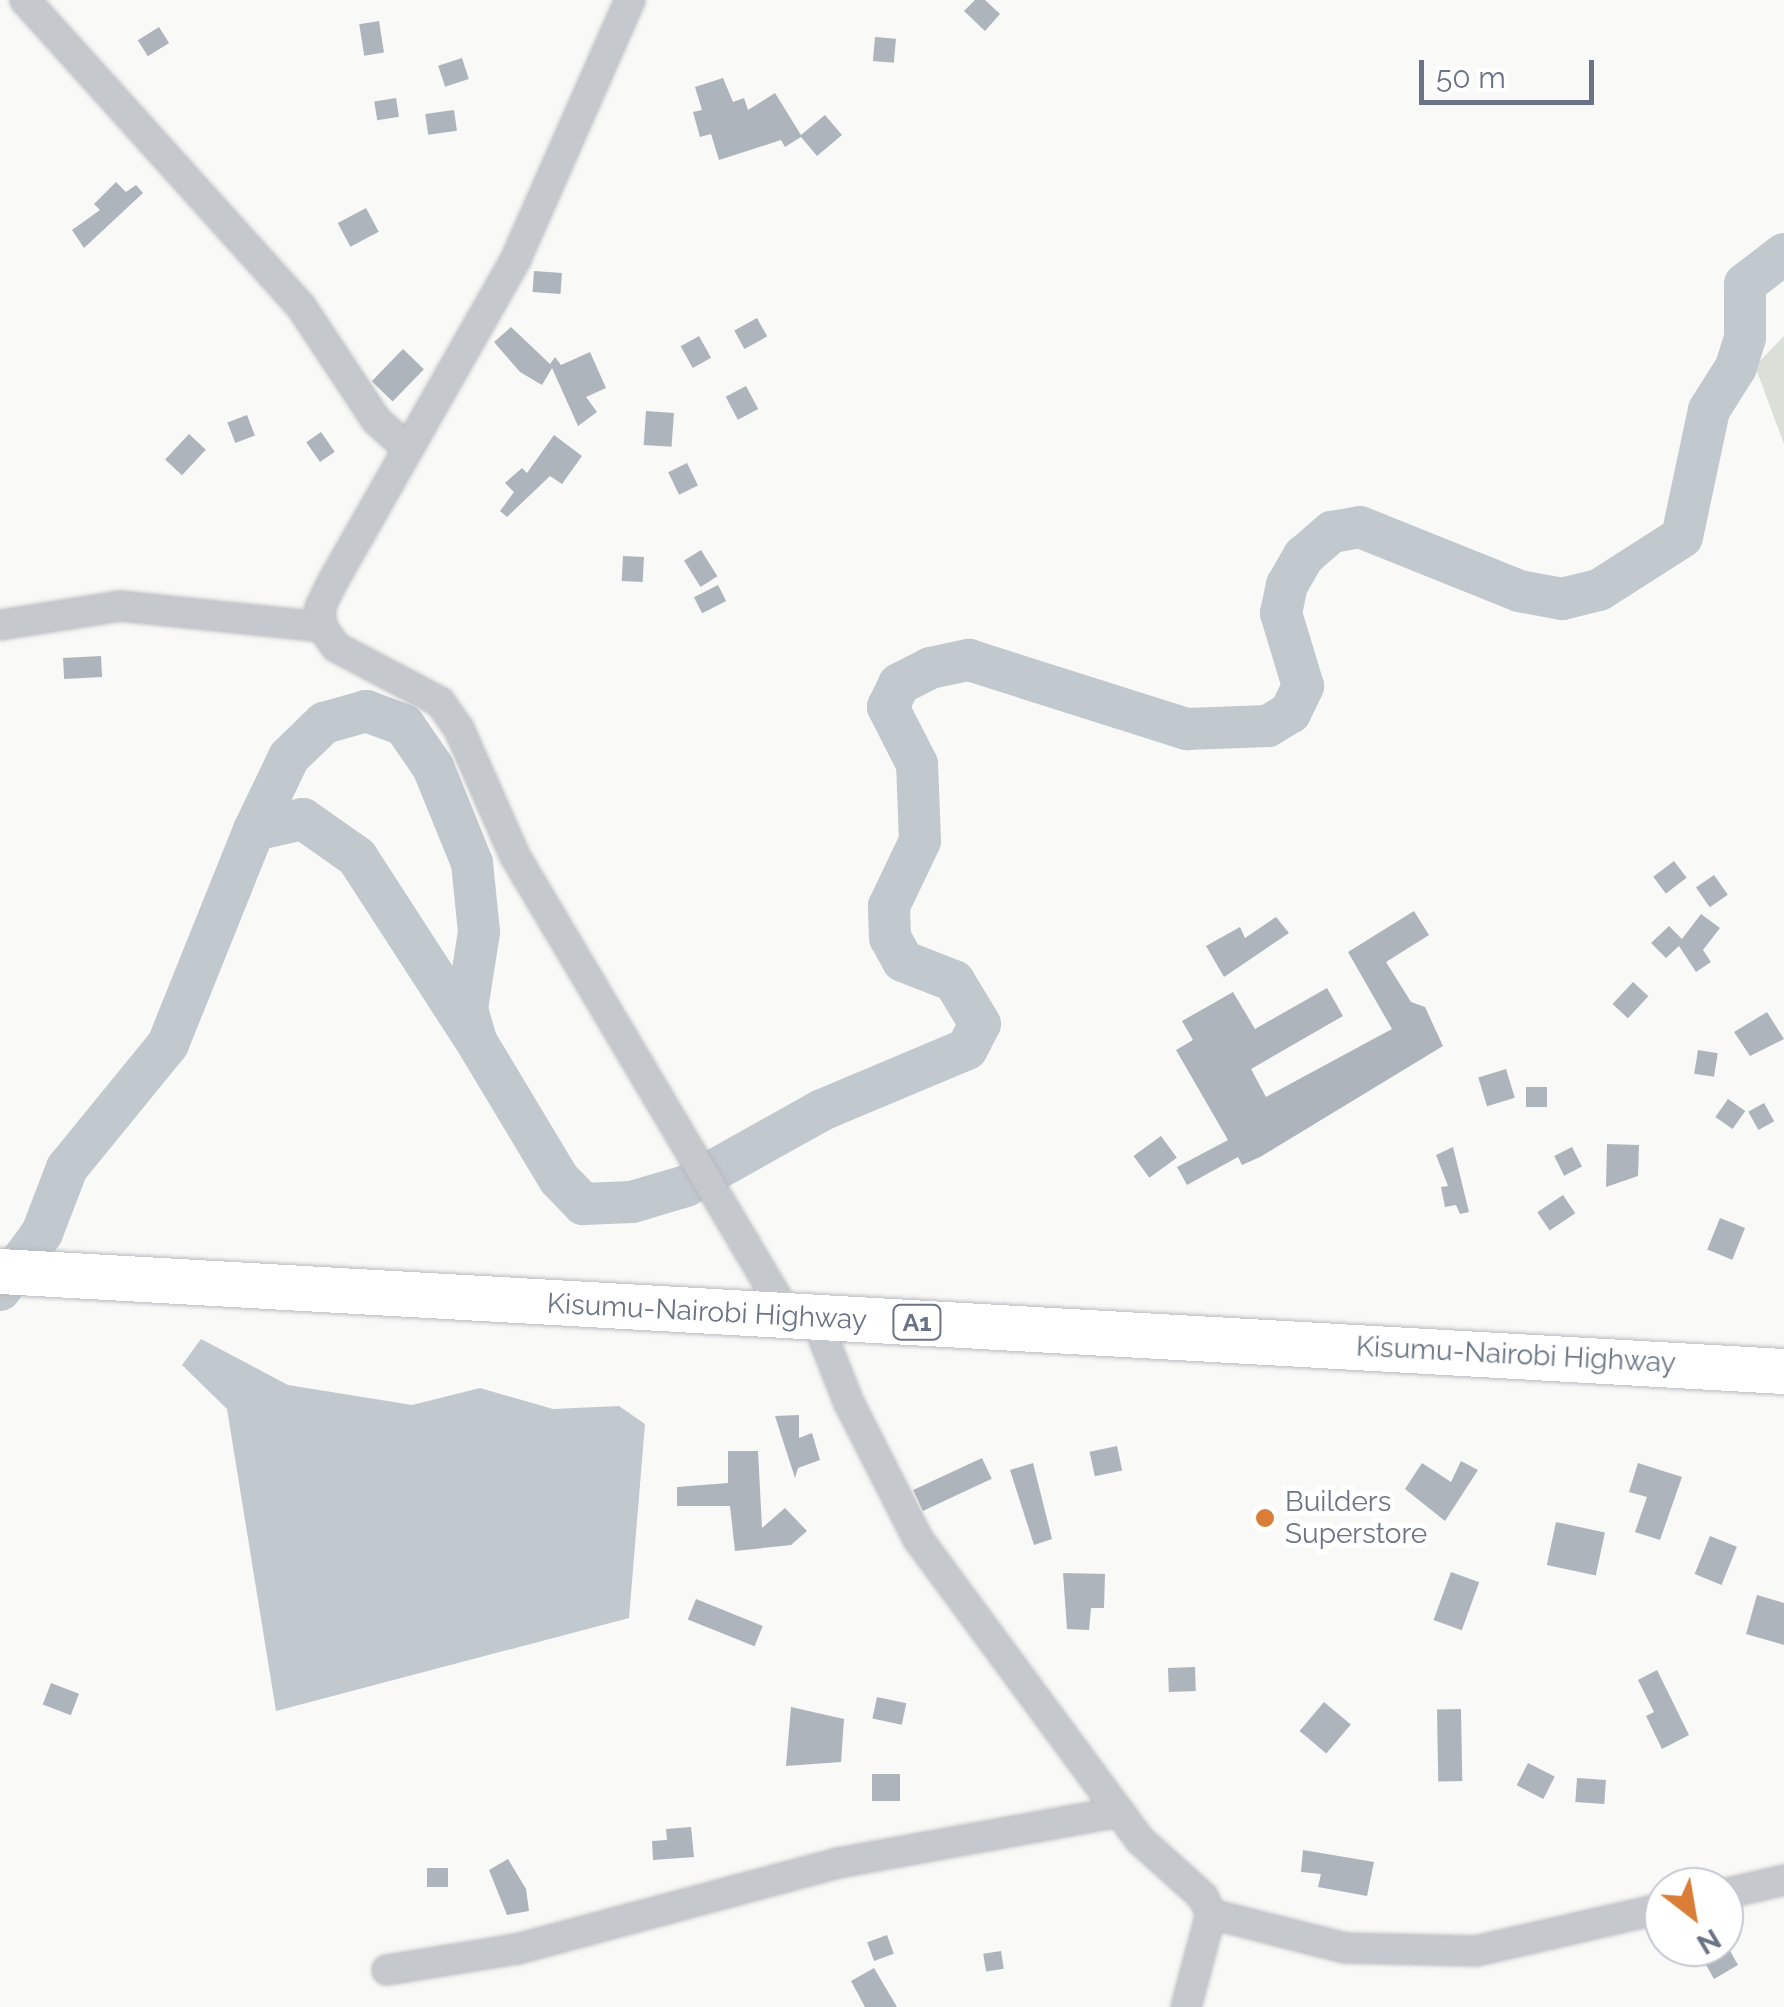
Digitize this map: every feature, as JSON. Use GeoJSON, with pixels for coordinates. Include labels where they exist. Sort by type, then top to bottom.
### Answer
{"type":"FeatureCollection","features":[{"type":"Feature","properties":{"kind":"highway","name":"Kisumu-Nairobi Highway"},"geometry":{"type":"LineString","coordinates":[[0,1271],[802,1319],[1037,1326],[1784,1371]]}},
{"type":"Feature","properties":{"kind":"street"},"geometry":{"type":"LineString","coordinates":[[25,0],[300,305],[376,420],[404,445]]}},
{"type":"Feature","properties":{"kind":"street"},"geometry":{"type":"LineString","coordinates":[[630,0],[516,259],[333,581],[320,608],[322,627],[336,646],[440,702],[459,729],[516,856],[677,1132],[802,1319],[918,1539],[1119,1812],[1203,1897],[1211,1914],[1186,2007]]}},
{"type":"Feature","properties":{"kind":"street"},"geometry":{"type":"LineString","coordinates":[[0,624],[120,606],[322,627]]}},
{"type":"Feature","properties":{"kind":"street"},"geometry":{"type":"LineString","coordinates":[[388,1970],[516,1948],[838,1863],[1119,1812]]}},
{"type":"Feature","properties":{"kind":"street"},"geometry":{"type":"LineString","coordinates":[[1744,1889],[1784,1880]]}},
{"type":"Feature","properties":{"kind":"street"},"geometry":{"type":"LineString","coordinates":[[1211,1914],[1345,1948],[1476,1952],[1644,1913]]}},
{"type":"Feature","properties":{"kind":"shaded area"},"geometry":{"type":"Polygon","coordinates":[[[1784,336],[1784,444],[1755,366],[1784,336]]]}},
{"type":"Feature","properties":{"kind":"shaded area"},"geometry":{"type":"Polygon","coordinates":[[[201,1339],[288,1385],[412,1405],[480,1388],[553,1409],[619,1406],[645,1424],[629,1618],[276,1711],[227,1409],[182,1365],[201,1339]]]}},
{"type":"Feature","properties":{"kind":"building"},"geometry":{"type":"Polygon","coordinates":[[[975,0],[985,0],[1000,14],[985,31],[964,11],[975,0]]]}},
{"type":"Feature","properties":{"kind":"building"},"geometry":{"type":"Polygon","coordinates":[[[379,21],[384,53],[364,56],[359,24],[379,21]]]}},
{"type":"Feature","properties":{"kind":"building"},"geometry":{"type":"Polygon","coordinates":[[[159,27],[169,43],[148,56],[138,40],[159,27]]]}},
{"type":"Feature","properties":{"kind":"building"},"geometry":{"type":"Polygon","coordinates":[[[875,37],[896,39],[894,63],[873,61],[875,37]]]}},
{"type":"Feature","properties":{"kind":"building"},"geometry":{"type":"Polygon","coordinates":[[[462,58],[469,79],[445,87],[438,66],[462,58]]]}},
{"type":"Feature","properties":{"kind":"building"},"geometry":{"type":"Polygon","coordinates":[[[723,78],[733,102],[744,98],[748,110],[775,93],[801,135],[825,115],[842,135],[817,156],[801,137],[785,147],[781,140],[719,160],[711,134],[700,137],[693,112],[702,110],[695,87],[723,78]]]}},
{"type":"Feature","properties":{"kind":"building"},"geometry":{"type":"Polygon","coordinates":[[[396,98],[399,117],[377,120],[374,101],[396,98]]]}},
{"type":"Feature","properties":{"kind":"building"},"geometry":{"type":"Polygon","coordinates":[[[454,110],[457,131],[428,135],[425,114],[454,110]]]}},
{"type":"Feature","properties":{"kind":"building"},"geometry":{"type":"Polygon","coordinates":[[[116,182],[126,192],[136,185],[143,193],[84,248],[72,230],[100,210],[94,204],[116,182]]]}},
{"type":"Feature","properties":{"kind":"building"},"geometry":{"type":"Polygon","coordinates":[[[366,208],[379,232],[350,247],[338,223],[366,208]]]}},
{"type":"Feature","properties":{"kind":"building"},"geometry":{"type":"Polygon","coordinates":[[[534,271],[562,273],[560,294],[533,292],[534,271]]]}},
{"type":"Feature","properties":{"kind":"building"},"geometry":{"type":"Polygon","coordinates":[[[757,318],[767,336],[744,349],[734,331],[757,318]]]}},
{"type":"Feature","properties":{"kind":"building"},"geometry":{"type":"Polygon","coordinates":[[[511,327],[550,364],[555,357],[561,365],[590,352],[606,388],[586,397],[597,412],[578,426],[552,368],[542,385],[520,372],[494,342],[511,327]]]}},
{"type":"Feature","properties":{"kind":"building"},"geometry":{"type":"Polygon","coordinates":[[[699,336],[711,358],[693,368],[681,346],[699,336]]]}},
{"type":"Feature","properties":{"kind":"building"},"geometry":{"type":"Polygon","coordinates":[[[403,349],[424,369],[393,402],[372,381],[403,349]]]}},
{"type":"Feature","properties":{"kind":"building"},"geometry":{"type":"Polygon","coordinates":[[[746,386],[758,409],[738,420],[726,397],[746,386]]]}},
{"type":"Feature","properties":{"kind":"building"},"geometry":{"type":"Polygon","coordinates":[[[646,411],[674,413],[672,447],[644,445],[646,411]]]}},
{"type":"Feature","properties":{"kind":"building"},"geometry":{"type":"Polygon","coordinates":[[[247,415],[255,436],[235,443],[227,423],[247,415]]]}},
{"type":"Feature","properties":{"kind":"building"},"geometry":{"type":"Polygon","coordinates":[[[321,432],[335,452],[320,462],[306,442],[321,432]]]}},
{"type":"Feature","properties":{"kind":"building"},"geometry":{"type":"Polygon","coordinates":[[[189,434],[206,450],[182,475],[165,460],[189,434]]]}},
{"type":"Feature","properties":{"kind":"building"},"geometry":{"type":"Polygon","coordinates":[[[554,435],[582,456],[562,484],[550,476],[507,517],[500,511],[514,492],[505,483],[522,468],[527,473],[554,435]]]}},
{"type":"Feature","properties":{"kind":"building"},"geometry":{"type":"Polygon","coordinates":[[[687,463],[698,485],[679,495],[668,472],[687,463]]]}},
{"type":"Feature","properties":{"kind":"building"},"geometry":{"type":"Polygon","coordinates":[[[701,550],[717,576],[700,587],[684,561],[701,550]]]}},
{"type":"Feature","properties":{"kind":"building"},"geometry":{"type":"Polygon","coordinates":[[[623,556],[644,557],[643,582],[622,581],[623,556]]]}},
{"type":"Feature","properties":{"kind":"building"},"geometry":{"type":"Polygon","coordinates":[[[718,585],[726,601],[702,613],[694,597],[718,585]]]}},
{"type":"Feature","properties":{"kind":"building"},"geometry":{"type":"Polygon","coordinates":[[[101,656],[102,677],[64,679],[63,658],[101,656]]]}},
{"type":"Feature","properties":{"kind":"building"},"geometry":{"type":"Polygon","coordinates":[[[1674,861],[1687,878],[1666,893],[1653,877],[1674,861]]]}},
{"type":"Feature","properties":{"kind":"building"},"geometry":{"type":"Polygon","coordinates":[[[1714,875],[1728,895],[1710,907],[1696,888],[1714,875]]]}},
{"type":"Feature","properties":{"kind":"building"},"geometry":{"type":"Polygon","coordinates":[[[1414,911],[1429,935],[1386,962],[1411,1002],[1425,1007],[1443,1046],[1260,1157],[1242,1165],[1238,1157],[1187,1185],[1177,1167],[1228,1140],[1176,1050],[1193,1040],[1182,1021],[1233,992],[1255,1029],[1327,988],[1343,1016],[1251,1069],[1266,1097],[1392,1029],[1348,952],[1414,911]]]}},
{"type":"Feature","properties":{"kind":"building"},"geometry":{"type":"Polygon","coordinates":[[[1701,914],[1720,928],[1703,950],[1711,962],[1696,972],[1679,946],[1666,958],[1651,943],[1669,926],[1682,939],[1701,914]]]}},
{"type":"Feature","properties":{"kind":"building"},"geometry":{"type":"Polygon","coordinates":[[[1276,917],[1289,933],[1224,977],[1206,946],[1240,927],[1245,938],[1276,917]]]}},
{"type":"Feature","properties":{"kind":"building"},"geometry":{"type":"Polygon","coordinates":[[[1633,982],[1648,996],[1628,1018],[1613,1004],[1633,982]]]}},
{"type":"Feature","properties":{"kind":"building"},"geometry":{"type":"Polygon","coordinates":[[[1767,1012],[1784,1039],[1750,1056],[1734,1032],[1767,1012]]]}},
{"type":"Feature","properties":{"kind":"building"},"geometry":{"type":"Polygon","coordinates":[[[1698,1050],[1718,1053],[1714,1077],[1694,1074],[1698,1050]]]}},
{"type":"Feature","properties":{"kind":"building"},"geometry":{"type":"Polygon","coordinates":[[[1506,1069],[1515,1098],[1487,1106],[1478,1077],[1506,1069]]]}},
{"type":"Feature","properties":{"kind":"building"},"geometry":{"type":"Polygon","coordinates":[[[1526,1087],[1547,1087],[1547,1107],[1526,1107],[1526,1087]]]}},
{"type":"Feature","properties":{"kind":"building"},"geometry":{"type":"Polygon","coordinates":[[[1728,1099],[1745,1111],[1733,1129],[1715,1117],[1728,1099]]]}},
{"type":"Feature","properties":{"kind":"building"},"geometry":{"type":"Polygon","coordinates":[[[1764,1103],[1774,1121],[1758,1130],[1748,1112],[1764,1103]]]}},
{"type":"Feature","properties":{"kind":"building"},"geometry":{"type":"Polygon","coordinates":[[[1161,1136],[1177,1158],[1149,1178],[1133,1156],[1161,1136]]]}},
{"type":"Feature","properties":{"kind":"building"},"geometry":{"type":"Polygon","coordinates":[[[1607,1144],[1639,1145],[1638,1176],[1606,1187],[1607,1144]]]}},
{"type":"Feature","properties":{"kind":"building"},"geometry":{"type":"Polygon","coordinates":[[[1453,1147],[1469,1212],[1460,1214],[1456,1205],[1445,1207],[1441,1187],[1448,1186],[1436,1155],[1453,1147]]]}},
{"type":"Feature","properties":{"kind":"building"},"geometry":{"type":"Polygon","coordinates":[[[1572,1147],[1582,1167],[1564,1176],[1554,1156],[1572,1147]]]}},
{"type":"Feature","properties":{"kind":"building"},"geometry":{"type":"Polygon","coordinates":[[[1563,1195],[1575,1213],[1550,1231],[1537,1212],[1563,1195]]]}},
{"type":"Feature","properties":{"kind":"building"},"geometry":{"type":"Polygon","coordinates":[[[1720,1218],[1745,1228],[1732,1260],[1707,1250],[1720,1218]]]}},
{"type":"Feature","properties":{"kind":"building"},"geometry":{"type":"Polygon","coordinates":[[[799,1415],[799,1438],[812,1433],[820,1460],[798,1468],[795,1478],[775,1416],[799,1415]]]}},
{"type":"Feature","properties":{"kind":"building"},"geometry":{"type":"Polygon","coordinates":[[[1117,1446],[1122,1470],[1095,1476],[1090,1452],[1117,1446]]]}},
{"type":"Feature","properties":{"kind":"building"},"geometry":{"type":"Polygon","coordinates":[[[728,1451],[758,1451],[762,1528],[785,1508],[807,1531],[791,1545],[735,1551],[730,1506],[677,1506],[677,1487],[728,1483],[728,1451]]]}},
{"type":"Feature","properties":{"kind":"building"},"geometry":{"type":"Polygon","coordinates":[[[982,1458],[992,1479],[923,1511],[913,1490],[982,1458]]]}},
{"type":"Feature","properties":{"kind":"building"},"geometry":{"type":"Polygon","coordinates":[[[1461,1461],[1478,1470],[1445,1521],[1405,1489],[1422,1463],[1451,1482],[1461,1461]]]}},
{"type":"Feature","properties":{"kind":"building"},"geometry":{"type":"Polygon","coordinates":[[[1033,1463],[1052,1539],[1034,1545],[1010,1470],[1033,1463]]]}},
{"type":"Feature","properties":{"kind":"building"},"geometry":{"type":"Polygon","coordinates":[[[1638,1463],[1682,1477],[1660,1540],[1635,1532],[1647,1497],[1629,1492],[1638,1463]]]}},
{"type":"Feature","properties":{"kind":"building"},"geometry":{"type":"Polygon","coordinates":[[[1556,1522],[1605,1532],[1596,1575],[1547,1565],[1556,1522]]]}},
{"type":"Feature","properties":{"kind":"building"},"geometry":{"type":"Polygon","coordinates":[[[1710,1536],[1737,1547],[1722,1585],[1695,1574],[1710,1536]]]}},
{"type":"Feature","properties":{"kind":"building"},"geometry":{"type":"Polygon","coordinates":[[[1451,1572],[1479,1582],[1462,1630],[1434,1620],[1451,1572]]]}},
{"type":"Feature","properties":{"kind":"building"},"geometry":{"type":"Polygon","coordinates":[[[1063,1573],[1105,1574],[1104,1608],[1091,1608],[1089,1630],[1067,1629],[1063,1573]]]}},
{"type":"Feature","properties":{"kind":"building"},"geometry":{"type":"Polygon","coordinates":[[[1757,1595],[1784,1603],[1784,1645],[1746,1634],[1757,1595]]]}},
{"type":"Feature","properties":{"kind":"building"},"geometry":{"type":"Polygon","coordinates":[[[696,1599],[763,1626],[755,1646],[688,1619],[696,1599]]]}},
{"type":"Feature","properties":{"kind":"building"},"geometry":{"type":"Polygon","coordinates":[[[1195,1667],[1196,1691],[1169,1692],[1168,1668],[1195,1667]]]}},
{"type":"Feature","properties":{"kind":"building"},"geometry":{"type":"Polygon","coordinates":[[[1657,1670],[1689,1735],[1662,1749],[1646,1716],[1654,1712],[1638,1680],[1657,1670]]]}},
{"type":"Feature","properties":{"kind":"building"},"geometry":{"type":"Polygon","coordinates":[[[51,1683],[79,1694],[71,1715],[43,1704],[51,1683]]]}},
{"type":"Feature","properties":{"kind":"building"},"geometry":{"type":"Polygon","coordinates":[[[877,1697],[906,1703],[902,1725],[872,1719],[877,1697]]]}},
{"type":"Feature","properties":{"kind":"building"},"geometry":{"type":"Polygon","coordinates":[[[1324,1702],[1351,1724],[1326,1754],[1300,1731],[1324,1702]]]}},
{"type":"Feature","properties":{"kind":"building"},"geometry":{"type":"Polygon","coordinates":[[[791,1707],[844,1719],[841,1762],[786,1766],[791,1707]]]}},
{"type":"Feature","properties":{"kind":"building"},"geometry":{"type":"Polygon","coordinates":[[[1437,1709],[1461,1709],[1462,1781],[1438,1781],[1437,1709]]]}},
{"type":"Feature","properties":{"kind":"building"},"geometry":{"type":"Polygon","coordinates":[[[1528,1763],[1555,1777],[1543,1799],[1517,1785],[1528,1763]]]}},
{"type":"Feature","properties":{"kind":"building"},"geometry":{"type":"Polygon","coordinates":[[[872,1774],[900,1774],[900,1801],[872,1801],[872,1774]]]}},
{"type":"Feature","properties":{"kind":"building"},"geometry":{"type":"Polygon","coordinates":[[[1577,1778],[1606,1780],[1604,1804],[1575,1802],[1577,1778]]]}},
{"type":"Feature","properties":{"kind":"building"},"geometry":{"type":"Polygon","coordinates":[[[691,1827],[694,1857],[653,1860],[652,1841],[667,1840],[666,1829],[691,1827]]]}},
{"type":"Feature","properties":{"kind":"building"},"geometry":{"type":"Polygon","coordinates":[[[1303,1850],[1374,1862],[1367,1896],[1318,1887],[1321,1874],[1301,1872],[1303,1850]]]}},
{"type":"Feature","properties":{"kind":"building"},"geometry":{"type":"Polygon","coordinates":[[[508,1859],[526,1889],[529,1911],[507,1915],[489,1870],[508,1859]]]}},
{"type":"Feature","properties":{"kind":"building"},"geometry":{"type":"Polygon","coordinates":[[[427,1868],[448,1868],[448,1887],[427,1887],[427,1868]]]}},
{"type":"Feature","properties":{"kind":"building"},"geometry":{"type":"Polygon","coordinates":[[[887,1935],[894,1954],[874,1961],[867,1942],[887,1935]]]}},
{"type":"Feature","properties":{"kind":"building"},"geometry":{"type":"Polygon","coordinates":[[[1001,1951],[1004,1969],[986,1972],[983,1954],[1001,1951]]]}},
{"type":"Feature","properties":{"kind":"building"},"geometry":{"type":"Polygon","coordinates":[[[1707,1967],[1735,1967],[1714,1979],[1707,1967]]]}},
{"type":"Feature","properties":{"kind":"building"},"geometry":{"type":"Polygon","coordinates":[[[874,1968],[897,2007],[865,2007],[851,1981],[874,1968]]]}},
{"type":"Feature","properties":{"kind":"waterway"},"geometry":{"type":"LineString","coordinates":[[0,1290],[42,1233],[67,1168],[168,1044],[254,830],[289,757],[324,723],[366,711],[404,725],[433,767],[472,863],[479,932],[467,1009],[476,1041],[559,1179],[583,1204],[632,1202],[686,1186],[822,1110],[967,1049],[980,1024],[954,981],[903,961],[890,938],[889,906],[920,841],[917,764],[888,707],[899,684],[930,668],[969,660],[1187,729],[1268,726],[1290,713],[1303,686],[1281,613],[1287,585],[1304,556],[1332,532],[1360,527],[1519,591],[1562,599],[1599,590],[1682,537],[1709,410],[1736,367],[1745,338],[1745,284],[1784,254]]}},
{"type":"Feature","properties":{"kind":"waterway"},"geometry":{"type":"LineString","coordinates":[[254,830],[303,819],[357,857],[473,1036]]}},
{"type":"Feature","properties":{"kind":"place","name":"Builders Superstore"},"geometry":{"type":"Point","coordinates":[1265,1518]}}]}
